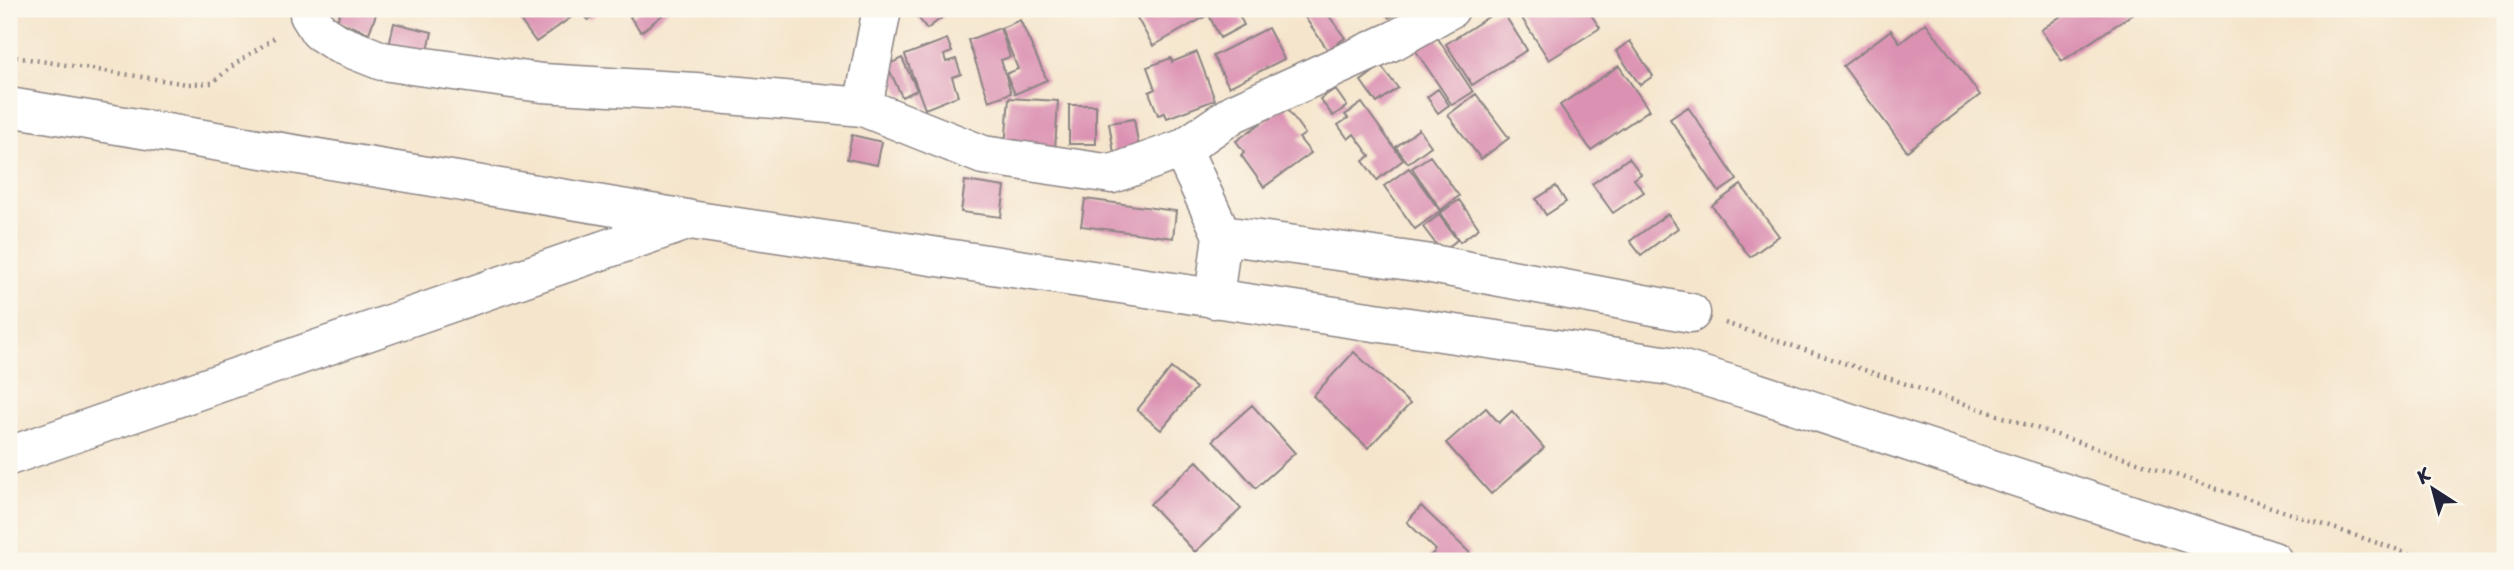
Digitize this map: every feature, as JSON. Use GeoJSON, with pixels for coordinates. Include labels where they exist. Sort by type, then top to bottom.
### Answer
{"type":"FeatureCollection","features":[{"type":"Feature","properties":{"kind":"street"},"geometry":{"type":"LineString","coordinates":[[863,107],[882,9]]}},
{"type":"Feature","properties":{"kind":"street"},"geometry":{"type":"LineString","coordinates":[[309,12],[319,31],[339,44],[382,61],[542,83],[695,92],[863,107],[983,155],[1112,174],[1182,149],[1234,113],[1395,40],[1450,9]]}},
{"type":"Feature","properties":{"kind":"street"},"geometry":{"type":"LineString","coordinates":[[9,107],[690,220],[1670,366],[2273,561]]}},
{"type":"Feature","properties":{"kind":"street"},"geometry":{"type":"LineString","coordinates":[[1182,149],[1222,234],[1214,299]]}},
{"type":"Feature","properties":{"kind":"street"},"geometry":{"type":"LineString","coordinates":[[9,456],[690,220]]}},
{"type":"Feature","properties":{"kind":"street"},"geometry":{"type":"LineString","coordinates":[[1222,234],[1432,264],[1691,313]]}},
{"type":"Feature","properties":{"kind":"path"},"geometry":{"type":"LineString","coordinates":[[9,56],[187,84],[212,83],[309,12]]}},
{"type":"Feature","properties":{"kind":"path"},"geometry":{"type":"LineString","coordinates":[[1691,313],[1764,335],[2431,561]]}},
{"type":"Feature","properties":{"kind":"building"},"geometry":{"type":"Polygon","coordinates":[[[341,9],[378,9],[369,33],[337,21],[341,9]]]}},
{"type":"Feature","properties":{"kind":"building"},"geometry":{"type":"Polygon","coordinates":[[[512,9],[578,9],[580,11],[536,42],[512,9]]]}},
{"type":"Feature","properties":{"kind":"building"},"geometry":{"type":"Polygon","coordinates":[[[580,9],[602,9],[588,20],[580,9]]]}},
{"type":"Feature","properties":{"kind":"building"},"geometry":{"type":"Polygon","coordinates":[[[641,9],[670,9],[641,32],[630,17],[641,9]]]}},
{"type":"Feature","properties":{"kind":"building"},"geometry":{"type":"Polygon","coordinates":[[[912,9],[953,9],[927,29],[912,9]]]}},
{"type":"Feature","properties":{"kind":"building"},"geometry":{"type":"Polygon","coordinates":[[[1132,9],[1202,9],[1206,16],[1153,46],[1132,9]]]}},
{"type":"Feature","properties":{"kind":"building"},"geometry":{"type":"Polygon","coordinates":[[[1206,9],[1236,9],[1244,25],[1220,38],[1206,9]]]}},
{"type":"Feature","properties":{"kind":"building"},"geometry":{"type":"Polygon","coordinates":[[[1299,9],[1324,9],[1345,38],[1328,50],[1299,9]]]}},
{"type":"Feature","properties":{"kind":"building"},"geometry":{"type":"Polygon","coordinates":[[[1384,9],[1405,9],[1389,18],[1384,9]]]}},
{"type":"Feature","properties":{"kind":"building"},"geometry":{"type":"Polygon","coordinates":[[[1501,9],[1527,50],[1472,85],[1446,44],[1501,9]]]}},
{"type":"Feature","properties":{"kind":"building"},"geometry":{"type":"Polygon","coordinates":[[[1516,9],[1587,9],[1600,28],[1549,60],[1516,9]]]}},
{"type":"Feature","properties":{"kind":"building"},"geometry":{"type":"Polygon","coordinates":[[[2071,9],[2140,9],[2062,61],[2041,30],[2071,9]]]}},
{"type":"Feature","properties":{"kind":"building"},"geometry":{"type":"Polygon","coordinates":[[[1020,20],[1047,80],[1015,94],[1006,74],[1018,69],[1001,28],[1020,20]]]}},
{"type":"Feature","properties":{"kind":"building"},"geometry":{"type":"Polygon","coordinates":[[[394,23],[432,32],[427,55],[389,46],[394,23]]]}},
{"type":"Feature","properties":{"kind":"building"},"geometry":{"type":"Polygon","coordinates":[[[1926,23],[1980,95],[1907,151],[1843,66],[1891,30],[1900,43],[1926,23]]]}},
{"type":"Feature","properties":{"kind":"building"},"geometry":{"type":"Polygon","coordinates":[[[1000,28],[1010,57],[1001,60],[1011,93],[989,101],[968,40],[1000,28]]]}},
{"type":"Feature","properties":{"kind":"building"},"geometry":{"type":"Polygon","coordinates":[[[1268,28],[1284,59],[1229,87],[1213,56],[1268,28]]]}},
{"type":"Feature","properties":{"kind":"building"},"geometry":{"type":"Polygon","coordinates":[[[1435,34],[1473,92],[1452,105],[1414,48],[1435,34]]]}},
{"type":"Feature","properties":{"kind":"building"},"geometry":{"type":"Polygon","coordinates":[[[947,39],[952,52],[944,55],[946,62],[956,59],[961,74],[952,77],[958,96],[925,109],[905,55],[947,39]]]}},
{"type":"Feature","properties":{"kind":"building"},"geometry":{"type":"Polygon","coordinates":[[[1630,41],[1653,76],[1640,85],[1616,51],[1630,41]]]}},
{"type":"Feature","properties":{"kind":"building"},"geometry":{"type":"Polygon","coordinates":[[[1197,52],[1215,100],[1167,118],[1165,113],[1158,115],[1149,92],[1155,89],[1147,67],[1171,58],[1172,62],[1197,52]]]}},
{"type":"Feature","properties":{"kind":"building"},"geometry":{"type":"Polygon","coordinates":[[[902,58],[917,90],[902,97],[887,65],[902,58]]]}},
{"type":"Feature","properties":{"kind":"building"},"geometry":{"type":"Polygon","coordinates":[[[1381,66],[1398,88],[1377,103],[1361,81],[1381,66]]]}},
{"type":"Feature","properties":{"kind":"building"},"geometry":{"type":"Polygon","coordinates":[[[1619,66],[1649,110],[1591,150],[1560,105],[1619,66]]]}},
{"type":"Feature","properties":{"kind":"building"},"geometry":{"type":"Polygon","coordinates":[[[1335,89],[1347,106],[1333,116],[1320,99],[1335,89]]]}},
{"type":"Feature","properties":{"kind":"building"},"geometry":{"type":"Polygon","coordinates":[[[1438,89],[1449,105],[1438,113],[1427,97],[1438,89]]]}},
{"type":"Feature","properties":{"kind":"building"},"geometry":{"type":"Polygon","coordinates":[[[1476,94],[1509,138],[1481,159],[1448,115],[1476,94]]]}},
{"type":"Feature","properties":{"kind":"building"},"geometry":{"type":"Polygon","coordinates":[[[1009,98],[1058,101],[1055,150],[1005,146],[1009,98]]]}},
{"type":"Feature","properties":{"kind":"building"},"geometry":{"type":"Polygon","coordinates":[[[1362,103],[1403,160],[1377,180],[1363,161],[1370,156],[1354,134],[1348,139],[1338,125],[1348,118],[1345,115],[1362,103]]]}},
{"type":"Feature","properties":{"kind":"building"},"geometry":{"type":"Polygon","coordinates":[[[1069,105],[1096,105],[1096,144],[1069,144],[1069,105]]]}},
{"type":"Feature","properties":{"kind":"building"},"geometry":{"type":"Polygon","coordinates":[[[1285,106],[1305,134],[1299,138],[1311,153],[1264,187],[1241,155],[1244,152],[1236,141],[1285,106]]]}},
{"type":"Feature","properties":{"kind":"building"},"geometry":{"type":"Polygon","coordinates":[[[1688,107],[1737,180],[1719,192],[1670,119],[1688,107]]]}},
{"type":"Feature","properties":{"kind":"building"},"geometry":{"type":"Polygon","coordinates":[[[1134,119],[1139,149],[1114,153],[1109,123],[1134,119]]]}},
{"type":"Feature","properties":{"kind":"building"},"geometry":{"type":"Polygon","coordinates":[[[1419,129],[1431,146],[1408,163],[1396,147],[1419,129]]]}},
{"type":"Feature","properties":{"kind":"building"},"geometry":{"type":"Polygon","coordinates":[[[852,135],[882,142],[877,165],[847,159],[852,135]]]}},
{"type":"Feature","properties":{"kind":"building"},"geometry":{"type":"Polygon","coordinates":[[[1430,156],[1459,196],[1441,210],[1412,168],[1430,156]]]}},
{"type":"Feature","properties":{"kind":"building"},"geometry":{"type":"Polygon","coordinates":[[[1629,158],[1641,174],[1634,179],[1644,192],[1613,213],[1592,184],[1629,158]]]}},
{"type":"Feature","properties":{"kind":"building"},"geometry":{"type":"Polygon","coordinates":[[[1409,168],[1440,211],[1415,229],[1384,186],[1409,168]]]}},
{"type":"Feature","properties":{"kind":"building"},"geometry":{"type":"Polygon","coordinates":[[[965,181],[1005,187],[1001,217],[961,212],[965,181]]]}},
{"type":"Feature","properties":{"kind":"building"},"geometry":{"type":"Polygon","coordinates":[[[1741,185],[1779,236],[1750,257],[1712,206],[1741,185]]]}},
{"type":"Feature","properties":{"kind":"building"},"geometry":{"type":"Polygon","coordinates":[[[1556,186],[1566,202],[1546,215],[1536,199],[1556,186]]]}},
{"type":"Feature","properties":{"kind":"building"},"geometry":{"type":"Polygon","coordinates":[[[1085,199],[1176,211],[1173,238],[1081,226],[1085,199]]]}},
{"type":"Feature","properties":{"kind":"building"},"geometry":{"type":"Polygon","coordinates":[[[1459,200],[1479,228],[1460,242],[1440,213],[1459,200]]]}},
{"type":"Feature","properties":{"kind":"building"},"geometry":{"type":"Polygon","coordinates":[[[1668,214],[1678,228],[1641,255],[1630,241],[1668,214]]]}},
{"type":"Feature","properties":{"kind":"building"},"geometry":{"type":"Polygon","coordinates":[[[1439,215],[1457,240],[1442,252],[1423,227],[1439,215]]]}},
{"type":"Feature","properties":{"kind":"building"},"geometry":{"type":"Polygon","coordinates":[[[1354,352],[1410,404],[1368,448],[1313,396],[1354,352]]]}},
{"type":"Feature","properties":{"kind":"building"},"geometry":{"type":"Polygon","coordinates":[[[1171,368],[1196,388],[1161,430],[1137,410],[1171,368]]]}},
{"type":"Feature","properties":{"kind":"building"},"geometry":{"type":"Polygon","coordinates":[[[1252,405],[1295,453],[1256,488],[1213,440],[1252,405]]]}},
{"type":"Feature","properties":{"kind":"building"},"geometry":{"type":"Polygon","coordinates":[[[1486,408],[1499,423],[1512,411],[1544,448],[1491,494],[1446,443],[1486,408]]]}},
{"type":"Feature","properties":{"kind":"building"},"geometry":{"type":"Polygon","coordinates":[[[1197,461],[1241,509],[1195,552],[1150,504],[1197,461]]]}},
{"type":"Feature","properties":{"kind":"building"},"geometry":{"type":"Polygon","coordinates":[[[1421,506],[1470,553],[1462,561],[1425,561],[1436,550],[1407,522],[1421,506]]]}}]}
